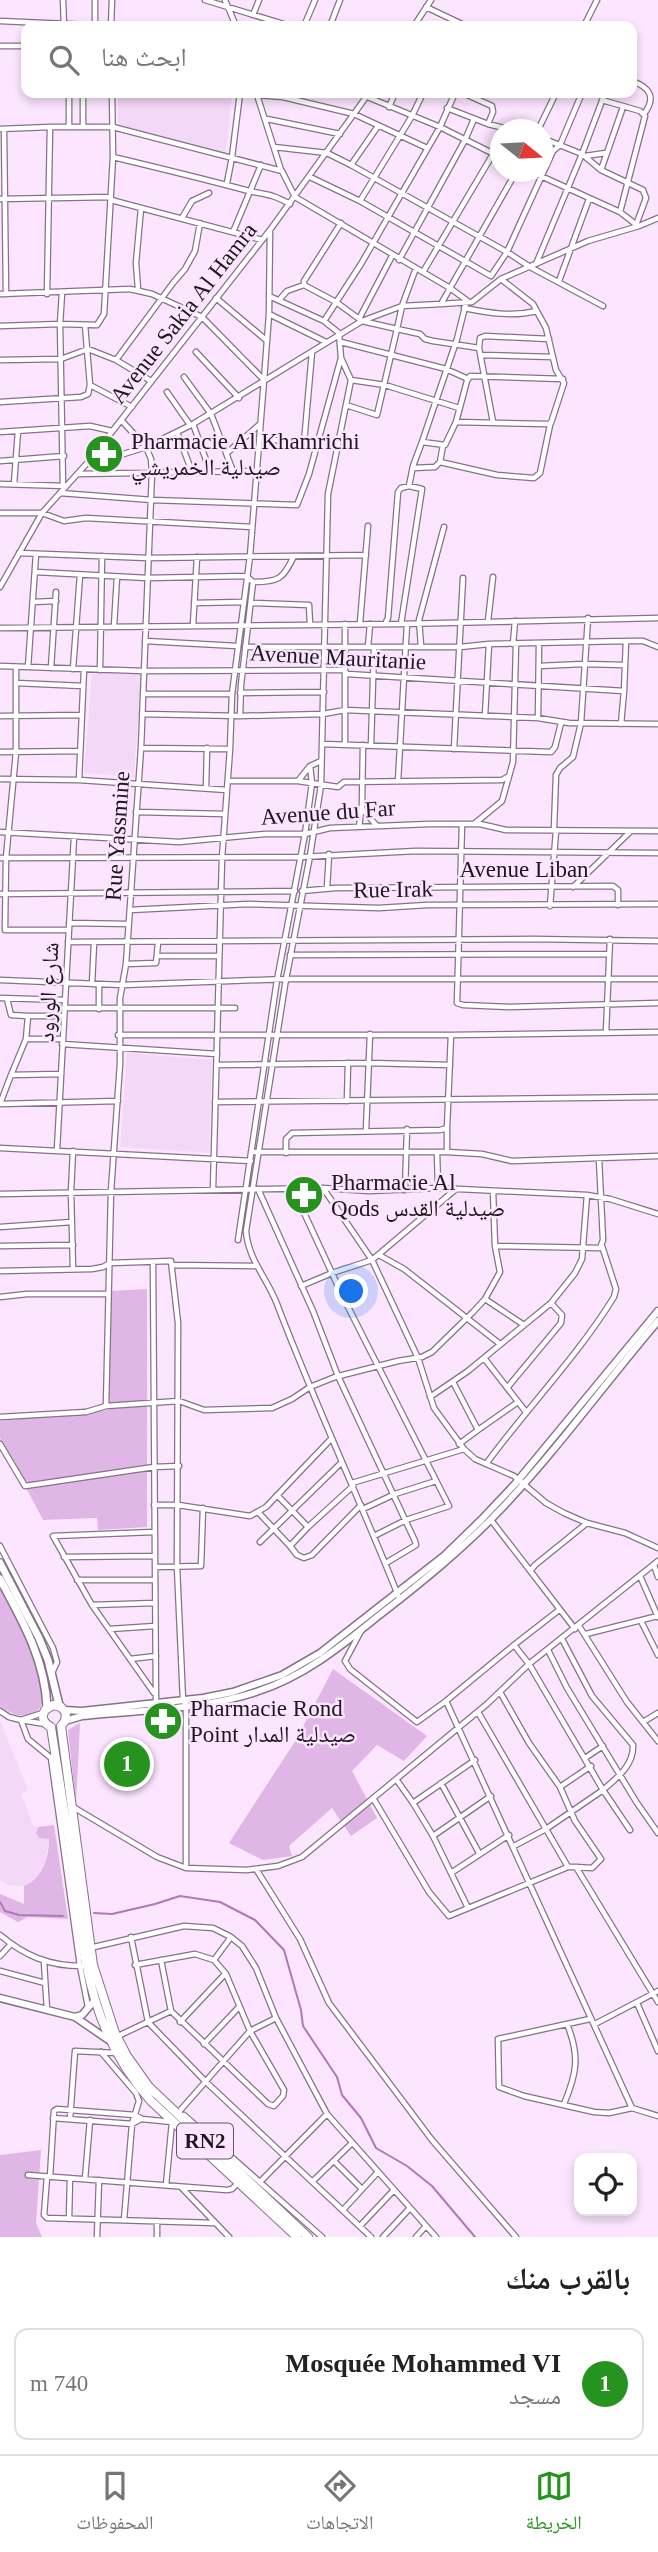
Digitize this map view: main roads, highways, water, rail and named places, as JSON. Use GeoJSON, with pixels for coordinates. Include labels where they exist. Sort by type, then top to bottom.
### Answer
{"type":"FeatureCollection","features":[{"type":"Feature","properties":{"kind":"highway"},"geometry":{"type":"LineString","coordinates":[[45,1710],[61,1707]]}},
{"type":"Feature","properties":{"kind":"highway","name":"RN2"},"geometry":{"type":"LineString","coordinates":[[61,1707],[88,1965]]}},
{"type":"Feature","properties":{"kind":"highway","name":"RN2"},"geometry":{"type":"LineString","coordinates":[[45,1710],[96,2000],[114,2037],[149,2087],[297,2237]]}},
{"type":"Feature","properties":{"kind":"highway"},"geometry":{"type":"LineString","coordinates":[[48,1725],[63,1724]]}},
{"type":"Feature","properties":{"kind":"highway","name":"RN2"},"geometry":{"type":"LineString","coordinates":[[114,2037],[116,2053],[141,2090],[176,2116]]}},
{"type":"Feature","properties":{"kind":"highway","name":"RN2"},"geometry":{"type":"LineString","coordinates":[[241,2180],[257,2185],[308,2237]]}},
{"type":"Feature","properties":{"kind":"main road","name":"RN2"},"geometry":{"type":"LineString","coordinates":[[0,1563],[35,1629],[61,1707]]}},
{"type":"Feature","properties":{"kind":"main road","name":"RN2"},"geometry":{"type":"LineString","coordinates":[[0,1579],[37,1654],[47,1687],[45,1710]]}},
{"type":"Feature","properties":{"kind":"waterway"},"geometry":{"type":"LineString","coordinates":[[94,1913],[112,1914],[180,1896],[220,1902],[255,1920],[284,1950],[303,2026],[337,2077],[342,2095],[361,2118],[376,2148],[407,2166],[432,2186],[475,2237]]}},
{"type":"Feature","properties":{"kind":"waterway"},"geometry":{"type":"LineString","coordinates":[[0,1902],[5,1911],[19,1915],[63,1916]]}},
{"type":"Feature","properties":{"kind":"place","name":"Pharmacie Al Khamrichi صيدلية الخمريشي"},"geometry":{"type":"Point","coordinates":[104,454]}},
{"type":"Feature","properties":{"kind":"place","name":"Pharmacie Al Qods صيدلية القدس"},"geometry":{"type":"Point","coordinates":[304,1195]}},
{"type":"Feature","properties":{"kind":"place","name":"Pharmacie Rond Point صيدلية المدار"},"geometry":{"type":"Point","coordinates":[163,1721]}},
{"type":"Feature","properties":{"kind":"place","name":"Mosquée Mohammed VI"},"geometry":{"type":"Point","coordinates":[127,1764]}}]}
